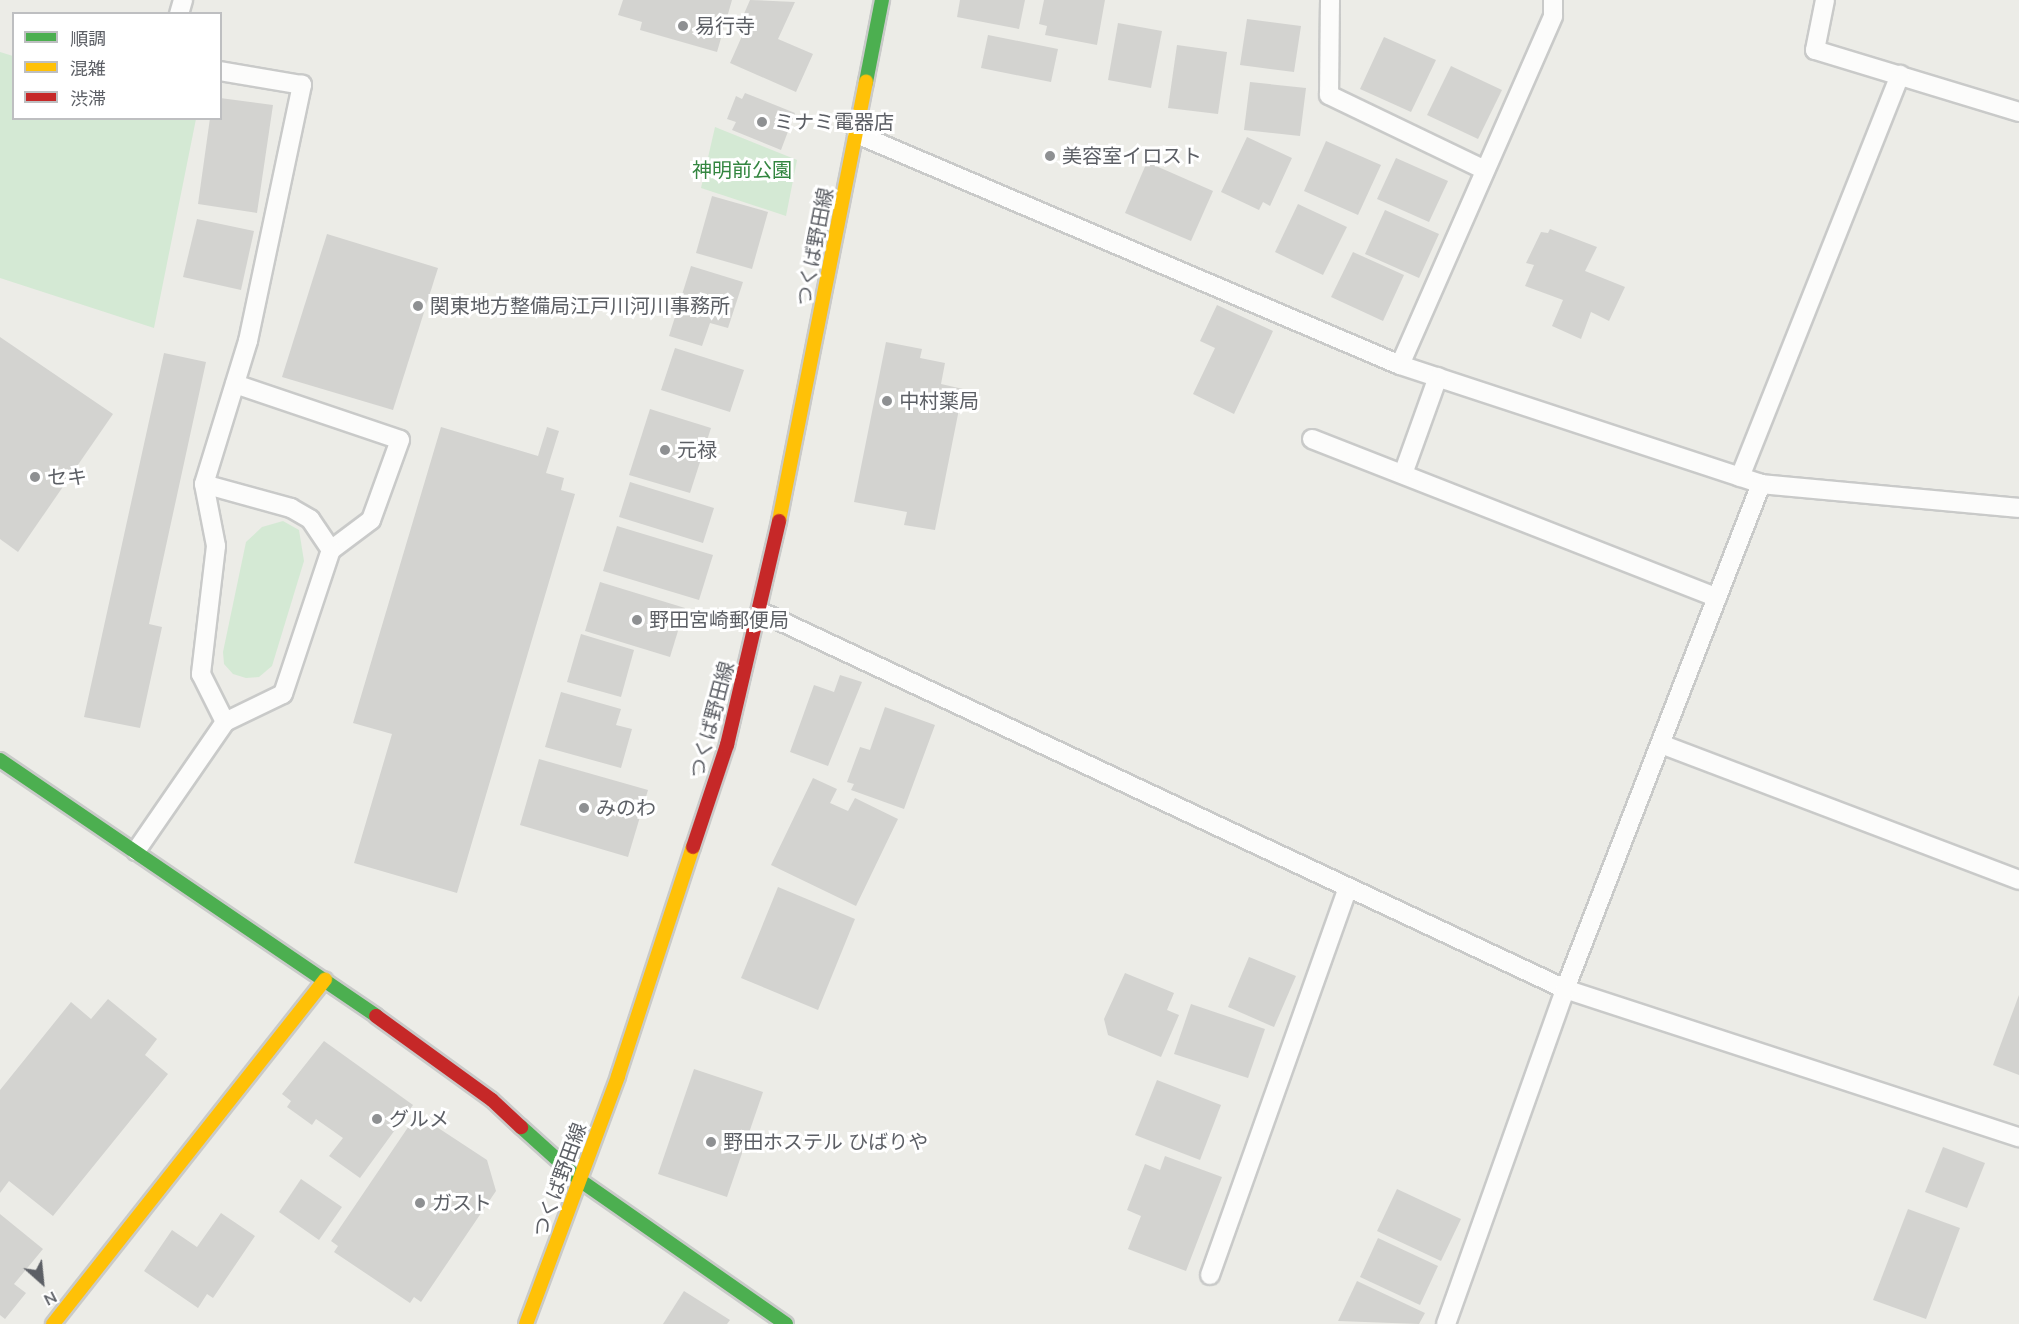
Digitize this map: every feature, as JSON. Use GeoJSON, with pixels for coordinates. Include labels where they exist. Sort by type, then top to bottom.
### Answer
{"type":"FeatureCollection","features":[{"type":"Feature","properties":{"kind":"street","name":"つくば野田線"},"geometry":{"type":"LineString","coordinates":[[526,1324],[581,1181],[686,880],[728,745],[761,612],[882,0]]}},
{"type":"Feature","properties":{"kind":"street"},"geometry":{"type":"LineString","coordinates":[[0,760],[326,980],[492,1100],[581,1181],[786,1324]]}},
{"type":"Feature","properties":{"kind":"street"},"geometry":{"type":"LineString","coordinates":[[53,1324],[326,980]]}},
{"type":"Feature","properties":{"kind":"lane"},"geometry":{"type":"LineString","coordinates":[[1330,0],[1329,95],[1485,170]]}},
{"type":"Feature","properties":{"kind":"lane"},"geometry":{"type":"LineString","coordinates":[[1400,365],[1553,15],[1554,0]]}},
{"type":"Feature","properties":{"kind":"lane"},"geometry":{"type":"LineString","coordinates":[[1825,0],[1815,50],[2019,112]]}},
{"type":"Feature","properties":{"kind":"lane"},"geometry":{"type":"LineString","coordinates":[[222,71],[302,85],[248,341],[204,484],[216,546],[201,674],[225,722]]}},
{"type":"Feature","properties":{"kind":"lane"},"geometry":{"type":"LineString","coordinates":[[1740,477],[1900,75]]}},
{"type":"Feature","properties":{"kind":"lane"},"geometry":{"type":"LineString","coordinates":[[857,134],[1400,365],[1761,484],[2019,508]]}},
{"type":"Feature","properties":{"kind":"lane"},"geometry":{"type":"LineString","coordinates":[[1403,474],[1438,377]]}},
{"type":"Feature","properties":{"kind":"lane"},"geometry":{"type":"LineString","coordinates":[[136,851],[225,722],[283,694],[331,550],[371,520],[400,440],[235,384]]}},
{"type":"Feature","properties":{"kind":"lane"},"geometry":{"type":"LineString","coordinates":[[1312,439],[1717,598]]}},
{"type":"Feature","properties":{"kind":"lane"},"geometry":{"type":"LineString","coordinates":[[204,484],[291,508],[310,519],[331,550]]}},
{"type":"Feature","properties":{"kind":"lane"},"geometry":{"type":"LineString","coordinates":[[1446,1324],[1565,988],[1761,484]]}},
{"type":"Feature","properties":{"kind":"lane"},"geometry":{"type":"LineString","coordinates":[[761,612],[1565,988],[2019,1137]]}},
{"type":"Feature","properties":{"kind":"lane"},"geometry":{"type":"LineString","coordinates":[[1661,744],[2019,880]]}},
{"type":"Feature","properties":{"kind":"lane"},"geometry":{"type":"LineString","coordinates":[[1210,1275],[1348,888]]}},
{"type":"Feature","properties":{"kind":"green space"},"geometry":{"type":"Polygon","coordinates":[[[0,52],[12,56],[12,120],[196,120],[154,328],[0,278],[0,52]]]}},
{"type":"Feature","properties":{"kind":"green space","name":"神明前公園"},"geometry":{"type":"Polygon","coordinates":[[[715,127],[797,160],[786,216],[701,188],[715,127]]]}},
{"type":"Feature","properties":{"kind":"green space"},"geometry":{"type":"Polygon","coordinates":[[[283,521],[299,530],[304,561],[272,666],[259,677],[246,678],[233,674],[224,664],[223,652],[246,542],[262,527],[283,521]]]}},
{"type":"Feature","properties":{"kind":"building","name":"易行寺"},"geometry":{"type":"Polygon","coordinates":[[[623,0],[732,0],[717,52],[640,30],[642,22],[618,15],[623,0]]]}},
{"type":"Feature","properties":{"kind":"building"},"geometry":{"type":"Polygon","coordinates":[[[750,0],[795,2],[778,39],[813,54],[796,92],[730,63],[742,36],[737,30],[750,0]]]}},
{"type":"Feature","properties":{"kind":"building"},"geometry":{"type":"Polygon","coordinates":[[[960,0],[1025,0],[1019,29],[957,17],[960,0]]]}},
{"type":"Feature","properties":{"kind":"building"},"geometry":{"type":"Polygon","coordinates":[[[1044,0],[1105,0],[1097,45],[1045,35],[1047,26],[1039,24],[1044,0]]]}},
{"type":"Feature","properties":{"kind":"building"},"geometry":{"type":"Polygon","coordinates":[[[1247,19],[1301,26],[1294,72],[1240,65],[1247,19]]]}},
{"type":"Feature","properties":{"kind":"building"},"geometry":{"type":"Polygon","coordinates":[[[1118,23],[1162,31],[1151,88],[1108,80],[1118,23]]]}},
{"type":"Feature","properties":{"kind":"building"},"geometry":{"type":"Polygon","coordinates":[[[988,35],[1058,49],[1051,82],[981,68],[988,35]]]}},
{"type":"Feature","properties":{"kind":"building"},"geometry":{"type":"Polygon","coordinates":[[[1384,37],[1436,60],[1411,112],[1360,89],[1384,37]]]}},
{"type":"Feature","properties":{"kind":"building"},"geometry":{"type":"Polygon","coordinates":[[[1177,45],[1227,52],[1218,114],[1168,108],[1177,45]]]}},
{"type":"Feature","properties":{"kind":"building"},"geometry":{"type":"Polygon","coordinates":[[[1451,66],[1502,90],[1478,139],[1427,115],[1451,66]]]}},
{"type":"Feature","properties":{"kind":"building"},"geometry":{"type":"Polygon","coordinates":[[[1250,82],[1306,88],[1300,136],[1244,130],[1250,82]]]}},
{"type":"Feature","properties":{"kind":"building"},"geometry":{"type":"Polygon","coordinates":[[[745,93],[795,113],[781,150],[732,130],[736,122],[727,119],[736,96],[742,99],[745,93]]]}},
{"type":"Feature","properties":{"kind":"building"},"geometry":{"type":"Polygon","coordinates":[[[222,98],[273,105],[257,213],[198,204],[210,120],[222,120],[222,98]]]}},
{"type":"Feature","properties":{"kind":"building"},"geometry":{"type":"Polygon","coordinates":[[[1247,137],[1292,158],[1270,206],[1263,202],[1259,210],[1221,192],[1247,137]]]}},
{"type":"Feature","properties":{"kind":"building"},"geometry":{"type":"Polygon","coordinates":[[[1326,141],[1381,165],[1358,215],[1304,191],[1326,141]]]}},
{"type":"Feature","properties":{"kind":"building"},"geometry":{"type":"Polygon","coordinates":[[[1396,158],[1448,181],[1429,222],[1377,199],[1396,158]]]}},
{"type":"Feature","properties":{"kind":"building"},"geometry":{"type":"Polygon","coordinates":[[[1147,162],[1213,191],[1191,241],[1125,213],[1147,162]]]}},
{"type":"Feature","properties":{"kind":"building"},"geometry":{"type":"Polygon","coordinates":[[[712,196],[768,212],[752,269],[696,253],[712,196]]]}},
{"type":"Feature","properties":{"kind":"building"},"geometry":{"type":"Polygon","coordinates":[[[1298,204],[1347,227],[1323,275],[1275,252],[1298,204]]]}},
{"type":"Feature","properties":{"kind":"building"},"geometry":{"type":"Polygon","coordinates":[[[1385,210],[1439,234],[1419,278],[1365,254],[1385,210]]]}},
{"type":"Feature","properties":{"kind":"building"},"geometry":{"type":"Polygon","coordinates":[[[197,219],[254,231],[241,290],[183,277],[197,219]]]}},
{"type":"Feature","properties":{"kind":"building"},"geometry":{"type":"Polygon","coordinates":[[[1550,229],[1597,247],[1585,271],[1625,287],[1609,321],[1591,312],[1581,339],[1552,326],[1563,300],[1525,286],[1534,265],[1526,263],[1541,232],[1548,233],[1550,229]]]}},
{"type":"Feature","properties":{"kind":"building"},"geometry":{"type":"Polygon","coordinates":[[[327,234],[438,268],[393,410],[282,377],[327,234]]]}},
{"type":"Feature","properties":{"kind":"building"},"geometry":{"type":"Polygon","coordinates":[[[1353,252],[1404,275],[1383,321],[1331,297],[1353,252]]]}},
{"type":"Feature","properties":{"kind":"building"},"geometry":{"type":"Polygon","coordinates":[[[691,266],[743,282],[728,328],[710,323],[702,346],[669,336],[691,266]]]}},
{"type":"Feature","properties":{"kind":"building"},"geometry":{"type":"Polygon","coordinates":[[[1217,305],[1273,331],[1234,414],[1193,394],[1215,348],[1200,341],[1217,305]]]}},
{"type":"Feature","properties":{"kind":"building","name":"セキ"},"geometry":{"type":"Polygon","coordinates":[[[0,337],[113,414],[18,552],[0,539],[0,337]]]}},
{"type":"Feature","properties":{"kind":"building"},"geometry":{"type":"Polygon","coordinates":[[[886,342],[922,349],[920,358],[945,363],[941,384],[963,389],[935,530],[904,525],[907,512],[854,502],[886,342]]]}},
{"type":"Feature","properties":{"kind":"building"},"geometry":{"type":"Polygon","coordinates":[[[675,348],[744,370],[730,412],[661,390],[675,348]]]}},
{"type":"Feature","properties":{"kind":"building"},"geometry":{"type":"Polygon","coordinates":[[[164,353],[206,362],[149,624],[162,627],[140,728],[84,717],[164,353]]]}},
{"type":"Feature","properties":{"kind":"building"},"geometry":{"type":"Polygon","coordinates":[[[650,409],[711,428],[690,493],[629,475],[650,409]]]}},
{"type":"Feature","properties":{"kind":"building"},"geometry":{"type":"Polygon","coordinates":[[[441,427],[538,456],[547,427],[559,431],[546,473],[564,478],[561,490],[575,494],[457,893],[354,863],[392,734],[353,723],[441,427]]]}},
{"type":"Feature","properties":{"kind":"building"},"geometry":{"type":"Polygon","coordinates":[[[630,482],[714,508],[703,543],[619,517],[630,482]]]}},
{"type":"Feature","properties":{"kind":"building"},"geometry":{"type":"Polygon","coordinates":[[[617,526],[713,555],[699,600],[603,571],[617,526]]]}},
{"type":"Feature","properties":{"kind":"building"},"geometry":{"type":"Polygon","coordinates":[[[600,582],[685,608],[670,657],[585,631],[600,582]]]}},
{"type":"Feature","properties":{"kind":"building"},"geometry":{"type":"Polygon","coordinates":[[[581,634],[634,650],[621,697],[567,682],[581,634]]]}},
{"type":"Feature","properties":{"kind":"building"},"geometry":{"type":"Polygon","coordinates":[[[840,675],[862,682],[828,766],[790,752],[814,685],[834,692],[840,675]]]}},
{"type":"Feature","properties":{"kind":"building"},"geometry":{"type":"Polygon","coordinates":[[[561,692],[621,709],[616,725],[632,729],[621,768],[545,747],[561,692]]]}},
{"type":"Feature","properties":{"kind":"building"},"geometry":{"type":"Polygon","coordinates":[[[885,707],[935,725],[904,809],[851,790],[854,784],[847,782],[860,747],[870,750],[885,707]]]}},
{"type":"Feature","properties":{"kind":"building","name":"みのわ"},"geometry":{"type":"Polygon","coordinates":[[[539,759],[648,790],[628,857],[520,825],[539,759]]]}},
{"type":"Feature","properties":{"kind":"building"},"geometry":{"type":"Polygon","coordinates":[[[813,778],[837,789],[830,803],[848,811],[855,798],[898,819],[856,906],[771,865],[813,778]]]}},
{"type":"Feature","properties":{"kind":"building"},"geometry":{"type":"Polygon","coordinates":[[[778,887],[855,919],[818,1010],[741,978],[778,887]]]}},
{"type":"Feature","properties":{"kind":"building"},"geometry":{"type":"Polygon","coordinates":[[[1249,957],[1296,976],[1274,1027],[1228,1007],[1249,957]]]}},
{"type":"Feature","properties":{"kind":"building"},"geometry":{"type":"Polygon","coordinates":[[[1125,973],[1174,993],[1167,1010],[1179,1015],[1161,1057],[1108,1035],[1104,1019],[1125,973]]]}},
{"type":"Feature","properties":{"kind":"building"},"geometry":{"type":"Polygon","coordinates":[[[2019,995],[2019,1075],[1993,1065],[2019,995]]]}},
{"type":"Feature","properties":{"kind":"building"},"geometry":{"type":"Polygon","coordinates":[[[108,999],[157,1039],[145,1055],[168,1074],[53,1216],[9,1181],[0,1193],[0,1090],[71,1002],[91,1019],[108,999]]]}},
{"type":"Feature","properties":{"kind":"building"},"geometry":{"type":"Polygon","coordinates":[[[1191,1004],[1265,1029],[1248,1078],[1174,1054],[1191,1004]]]}},
{"type":"Feature","properties":{"kind":"building"},"geometry":{"type":"Polygon","coordinates":[[[324,1041],[413,1105],[360,1178],[329,1156],[343,1138],[316,1119],[312,1125],[287,1107],[291,1101],[282,1094],[324,1041]]]}},
{"type":"Feature","properties":{"kind":"building"},"geometry":{"type":"Polygon","coordinates":[[[694,1069],[763,1092],[727,1197],[658,1174],[694,1069]]]}},
{"type":"Feature","properties":{"kind":"building"},"geometry":{"type":"Polygon","coordinates":[[[1157,1080],[1221,1105],[1200,1160],[1135,1135],[1157,1080]]]}},
{"type":"Feature","properties":{"kind":"building"},"geometry":{"type":"Polygon","coordinates":[[[417,1114],[487,1160],[496,1191],[421,1302],[414,1297],[410,1303],[334,1252],[338,1246],[331,1241],[417,1114]]]}},
{"type":"Feature","properties":{"kind":"building"},"geometry":{"type":"Polygon","coordinates":[[[1943,1147],[1985,1163],[1967,1208],[1925,1192],[1943,1147]]]}},
{"type":"Feature","properties":{"kind":"building"},"geometry":{"type":"Polygon","coordinates":[[[1165,1156],[1222,1177],[1186,1271],[1128,1249],[1141,1216],[1127,1210],[1145,1164],[1160,1170],[1165,1156]]]}},
{"type":"Feature","properties":{"kind":"building"},"geometry":{"type":"Polygon","coordinates":[[[301,1179],[342,1207],[319,1240],[279,1212],[301,1179]]]}},
{"type":"Feature","properties":{"kind":"building"},"geometry":{"type":"Polygon","coordinates":[[[1397,1189],[1461,1219],[1441,1261],[1377,1231],[1397,1189]]]}},
{"type":"Feature","properties":{"kind":"building"},"geometry":{"type":"Polygon","coordinates":[[[1908,1209],[1960,1228],[1926,1319],[1873,1300],[1908,1209]]]}},
{"type":"Feature","properties":{"kind":"building"},"geometry":{"type":"Polygon","coordinates":[[[221,1213],[255,1236],[213,1298],[207,1294],[198,1308],[144,1271],[172,1230],[197,1247],[221,1213]]]}},
{"type":"Feature","properties":{"kind":"building"},"geometry":{"type":"Polygon","coordinates":[[[0,1214],[43,1249],[14,1284],[26,1293],[5,1319],[0,1315],[0,1214]]]}},
{"type":"Feature","properties":{"kind":"building"},"geometry":{"type":"Polygon","coordinates":[[[1378,1238],[1438,1266],[1420,1305],[1360,1277],[1378,1238]]]}},
{"type":"Feature","properties":{"kind":"building"},"geometry":{"type":"Polygon","coordinates":[[[1357,1281],[1425,1313],[1419,1324],[1338,1321],[1357,1281]]]}},
{"type":"Feature","properties":{"kind":"building"},"geometry":{"type":"Polygon","coordinates":[[[684,1291],[730,1320],[727,1324],[663,1324],[684,1291]]]}},
{"type":"Feature","properties":{"kind":"traffic: fast"},"geometry":{"type":"LineString","coordinates":[[866,82],[882,0]]}},
{"type":"Feature","properties":{"kind":"traffic: fast"},"geometry":{"type":"LineString","coordinates":[[0,760],[376,1016]]}},
{"type":"Feature","properties":{"kind":"traffic: fast"},"geometry":{"type":"LineString","coordinates":[[521,1127],[581,1181],[786,1324]]}},
{"type":"Feature","properties":{"kind":"traffic: slow"},"geometry":{"type":"LineString","coordinates":[[779,521],[866,82]]}},
{"type":"Feature","properties":{"kind":"traffic: slow"},"geometry":{"type":"LineString","coordinates":[[526,1324],[618,1076],[693,847]]}},
{"type":"Feature","properties":{"kind":"traffic: slow"},"geometry":{"type":"LineString","coordinates":[[53,1324],[325,980]]}},
{"type":"Feature","properties":{"kind":"traffic: jam"},"geometry":{"type":"LineString","coordinates":[[693,847],[727,745],[779,521]]}},
{"type":"Feature","properties":{"kind":"traffic: jam"},"geometry":{"type":"LineString","coordinates":[[376,1016],[492,1100],[521,1127]]}},
{"type":"Feature","properties":{"kind":"place","name":"易行寺"},"geometry":{"type":"Point","coordinates":[683,26]}},
{"type":"Feature","properties":{"kind":"place","name":"ミナミ電器店"},"geometry":{"type":"Point","coordinates":[762,122]}},
{"type":"Feature","properties":{"kind":"place","name":"美容室イロスト"},"geometry":{"type":"Point","coordinates":[1050,156]}},
{"type":"Feature","properties":{"kind":"place","name":"関東地方整備局江戸川河川事務所"},"geometry":{"type":"Point","coordinates":[418,306]}},
{"type":"Feature","properties":{"kind":"place","name":"中村薬局"},"geometry":{"type":"Point","coordinates":[887,401]}},
{"type":"Feature","properties":{"kind":"place","name":"元禄"},"geometry":{"type":"Point","coordinates":[665,450]}},
{"type":"Feature","properties":{"kind":"place","name":"セキ"},"geometry":{"type":"Point","coordinates":[35,477]}},
{"type":"Feature","properties":{"kind":"place","name":"野田宮崎郵便局"},"geometry":{"type":"Point","coordinates":[637,620]}},
{"type":"Feature","properties":{"kind":"place","name":"みのわ"},"geometry":{"type":"Point","coordinates":[584,808]}},
{"type":"Feature","properties":{"kind":"place","name":"グルメ"},"geometry":{"type":"Point","coordinates":[377,1119]}},
{"type":"Feature","properties":{"kind":"place","name":"野田ホステル ひばりや"},"geometry":{"type":"Point","coordinates":[711,1142]}},
{"type":"Feature","properties":{"kind":"place","name":"ガスト"},"geometry":{"type":"Point","coordinates":[420,1203]}}]}
